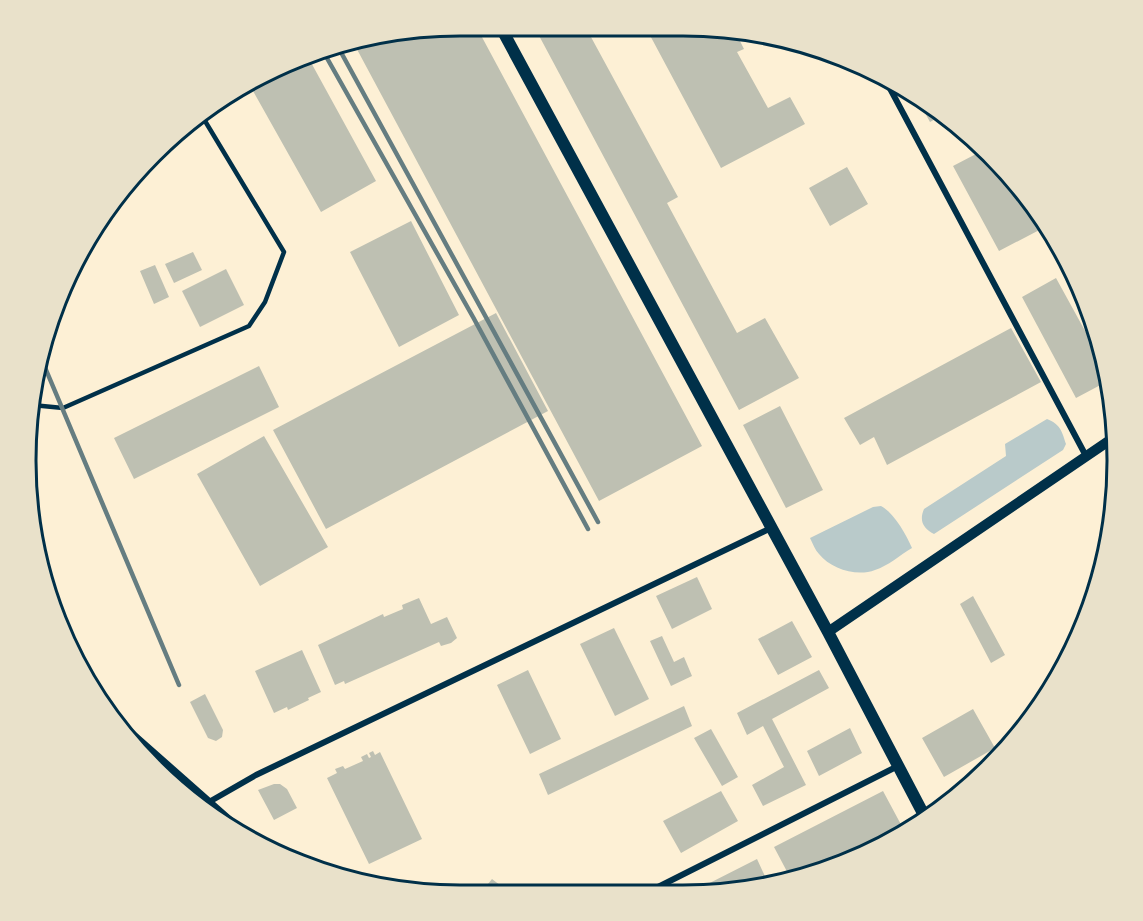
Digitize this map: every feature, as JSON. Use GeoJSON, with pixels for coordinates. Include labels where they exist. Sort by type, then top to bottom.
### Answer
{"type":"FeatureCollection","features":[{"type":"Feature","properties":{"kind":"main road"},"geometry":{"type":"LineString","coordinates":[[505,36],[828,632],[922,811]]}},
{"type":"Feature","properties":{"kind":"street"},"geometry":{"type":"LineString","coordinates":[[890,90],[1086,456]]}},
{"type":"Feature","properties":{"kind":"street"},"geometry":{"type":"LineString","coordinates":[[828,632],[1106,442]]}},
{"type":"Feature","properties":{"kind":"street"},"geometry":{"type":"LineString","coordinates":[[209,802],[267,770],[771,528]]}},
{"type":"Feature","properties":{"kind":"street"},"geometry":{"type":"LineString","coordinates":[[146,745],[208,801]]}},
{"type":"Feature","properties":{"kind":"street"},"geometry":{"type":"LineString","coordinates":[[662,885],[898,766]]}},
{"type":"Feature","properties":{"kind":"lane"},"geometry":{"type":"LineString","coordinates":[[40,406],[63,408],[249,326],[265,302],[284,252],[205,122]]}},
{"type":"Feature","properties":{"kind":"shaded area"},"geometry":{"type":"Polygon","coordinates":[[[1047,419],[1055,423],[1062,432],[1066,444],[1063,450],[934,534],[925,527],[922,521],[924,509],[1006,456],[1005,444],[1047,419]]]}},
{"type":"Feature","properties":{"kind":"shaded area"},"geometry":{"type":"Polygon","coordinates":[[[881,506],[895,519],[912,548],[880,568],[860,573],[837,568],[816,551],[810,538],[873,507],[881,506]]]}},
{"type":"Feature","properties":{"kind":"building"},"geometry":{"type":"Polygon","coordinates":[[[481,36],[702,446],[599,501],[357,49],[433,37],[481,36]]]}},
{"type":"Feature","properties":{"kind":"building"},"geometry":{"type":"Polygon","coordinates":[[[539,36],[590,36],[678,197],[667,203],[737,333],[765,318],[799,378],[739,410],[539,36]]]}},
{"type":"Feature","properties":{"kind":"building"},"geometry":{"type":"Polygon","coordinates":[[[650,36],[710,37],[740,40],[744,49],[737,52],[768,108],[790,97],[805,124],[721,168],[650,36]]]}},
{"type":"Feature","properties":{"kind":"building"},"geometry":{"type":"Polygon","coordinates":[[[311,63],[376,181],[321,212],[253,91],[311,63]]]}},
{"type":"Feature","properties":{"kind":"building"},"geometry":{"type":"Polygon","coordinates":[[[925,113],[935,120],[930,122],[925,113]]]}},
{"type":"Feature","properties":{"kind":"building"},"geometry":{"type":"Polygon","coordinates":[[[976,154],[1002,181],[1039,230],[999,251],[953,166],[976,154]]]}},
{"type":"Feature","properties":{"kind":"building"},"geometry":{"type":"Polygon","coordinates":[[[847,167],[868,204],[830,226],[809,188],[847,167]]]}},
{"type":"Feature","properties":{"kind":"building"},"geometry":{"type":"Polygon","coordinates":[[[411,221],[459,315],[399,347],[350,252],[411,221]]]}},
{"type":"Feature","properties":{"kind":"building"},"geometry":{"type":"Polygon","coordinates":[[[193,252],[202,270],[174,283],[165,264],[193,252]]]}},
{"type":"Feature","properties":{"kind":"building"},"geometry":{"type":"Polygon","coordinates":[[[155,265],[169,297],[154,304],[140,271],[155,265]]]}},
{"type":"Feature","properties":{"kind":"building"},"geometry":{"type":"Polygon","coordinates":[[[226,269],[244,305],[200,327],[182,291],[226,269]]]}},
{"type":"Feature","properties":{"kind":"building"},"geometry":{"type":"Polygon","coordinates":[[[1056,278],[1088,337],[1100,385],[1076,398],[1022,297],[1056,278]]]}},
{"type":"Feature","properties":{"kind":"building"},"geometry":{"type":"Polygon","coordinates":[[[496,313],[548,411],[326,529],[273,430],[496,313]]]}},
{"type":"Feature","properties":{"kind":"building"},"geometry":{"type":"Polygon","coordinates":[[[1011,328],[1041,382],[887,465],[874,437],[860,445],[844,418],[1011,328]]]}},
{"type":"Feature","properties":{"kind":"building"},"geometry":{"type":"Polygon","coordinates":[[[259,366],[279,407],[134,479],[114,438],[259,366]]]}},
{"type":"Feature","properties":{"kind":"building"},"geometry":{"type":"Polygon","coordinates":[[[780,406],[823,490],[786,508],[743,425],[780,406]]]}},
{"type":"Feature","properties":{"kind":"building"},"geometry":{"type":"Polygon","coordinates":[[[264,436],[328,547],[260,586],[197,474],[264,436]]]}},
{"type":"Feature","properties":{"kind":"building"},"geometry":{"type":"Polygon","coordinates":[[[697,577],[712,609],[672,629],[656,596],[697,577]]]}},
{"type":"Feature","properties":{"kind":"building"},"geometry":{"type":"Polygon","coordinates":[[[973,596],[1005,655],[991,663],[960,604],[973,596]]]}},
{"type":"Feature","properties":{"kind":"building"},"geometry":{"type":"Polygon","coordinates":[[[419,598],[431,624],[447,617],[457,638],[441,646],[439,642],[345,684],[344,681],[335,685],[318,645],[383,614],[384,617],[403,609],[402,605],[419,598]]]}},
{"type":"Feature","properties":{"kind":"building"},"geometry":{"type":"Polygon","coordinates":[[[792,621],[812,657],[778,675],[758,639],[792,621]]]}},
{"type":"Feature","properties":{"kind":"building"},"geometry":{"type":"Polygon","coordinates":[[[614,628],[649,699],[615,716],[580,644],[614,628]]]}},
{"type":"Feature","properties":{"kind":"building"},"geometry":{"type":"Polygon","coordinates":[[[662,636],[674,662],[684,657],[692,676],[671,686],[650,641],[662,636]]]}},
{"type":"Feature","properties":{"kind":"building"},"geometry":{"type":"Polygon","coordinates":[[[302,650],[321,692],[288,710],[287,707],[274,713],[255,671],[302,650]]]}},
{"type":"Feature","properties":{"kind":"building"},"geometry":{"type":"Polygon","coordinates":[[[528,670],[561,739],[530,754],[497,685],[528,670]]]}},
{"type":"Feature","properties":{"kind":"building"},"geometry":{"type":"Polygon","coordinates":[[[819,670],[829,688],[772,719],[806,785],[763,806],[752,785],[784,767],[763,726],[747,735],[737,713],[819,670]]]}},
{"type":"Feature","properties":{"kind":"building"},"geometry":{"type":"Polygon","coordinates":[[[205,694],[223,730],[222,737],[216,741],[208,738],[190,702],[205,694]]]}},
{"type":"Feature","properties":{"kind":"building"},"geometry":{"type":"Polygon","coordinates":[[[684,706],[692,726],[548,795],[539,774],[684,706]]]}},
{"type":"Feature","properties":{"kind":"building"},"geometry":{"type":"Polygon","coordinates":[[[973,709],[995,748],[944,777],[922,738],[973,709]]]}},
{"type":"Feature","properties":{"kind":"building"},"geometry":{"type":"Polygon","coordinates":[[[850,728],[862,753],[819,776],[807,751],[850,728]]]}},
{"type":"Feature","properties":{"kind":"building"},"geometry":{"type":"Polygon","coordinates":[[[711,729],[738,777],[722,786],[694,738],[711,729]]]}},
{"type":"Feature","properties":{"kind":"building"},"geometry":{"type":"Polygon","coordinates":[[[373,751],[375,755],[380,752],[422,839],[369,864],[327,778],[337,773],[335,769],[343,766],[345,769],[363,761],[361,757],[367,754],[369,758],[371,757],[369,753],[373,751]]]}},
{"type":"Feature","properties":{"kind":"building"},"geometry":{"type":"Polygon","coordinates":[[[280,784],[287,789],[297,808],[274,820],[258,790],[280,784]]]}},
{"type":"Feature","properties":{"kind":"building"},"geometry":{"type":"Polygon","coordinates":[[[721,791],[738,821],[681,853],[663,821],[721,791]]]}},
{"type":"Feature","properties":{"kind":"building"},"geometry":{"type":"Polygon","coordinates":[[[883,791],[901,824],[845,853],[787,872],[774,847],[883,791]]]}},
{"type":"Feature","properties":{"kind":"building"},"geometry":{"type":"Polygon","coordinates":[[[757,859],[765,877],[738,881],[708,884],[757,859]]]}},
{"type":"Feature","properties":{"kind":"building"},"geometry":{"type":"Polygon","coordinates":[[[492,879],[500,885],[487,885],[492,879]]]}},
{"type":"Feature","properties":{"kind":"railway"},"geometry":{"type":"LineString","coordinates":[[341,53],[598,522]]}},
{"type":"Feature","properties":{"kind":"railway"},"geometry":{"type":"LineString","coordinates":[[327,58],[473,317],[588,529]]}},
{"type":"Feature","properties":{"kind":"railway"},"geometry":{"type":"LineString","coordinates":[[46,370],[179,685]]}}]}
